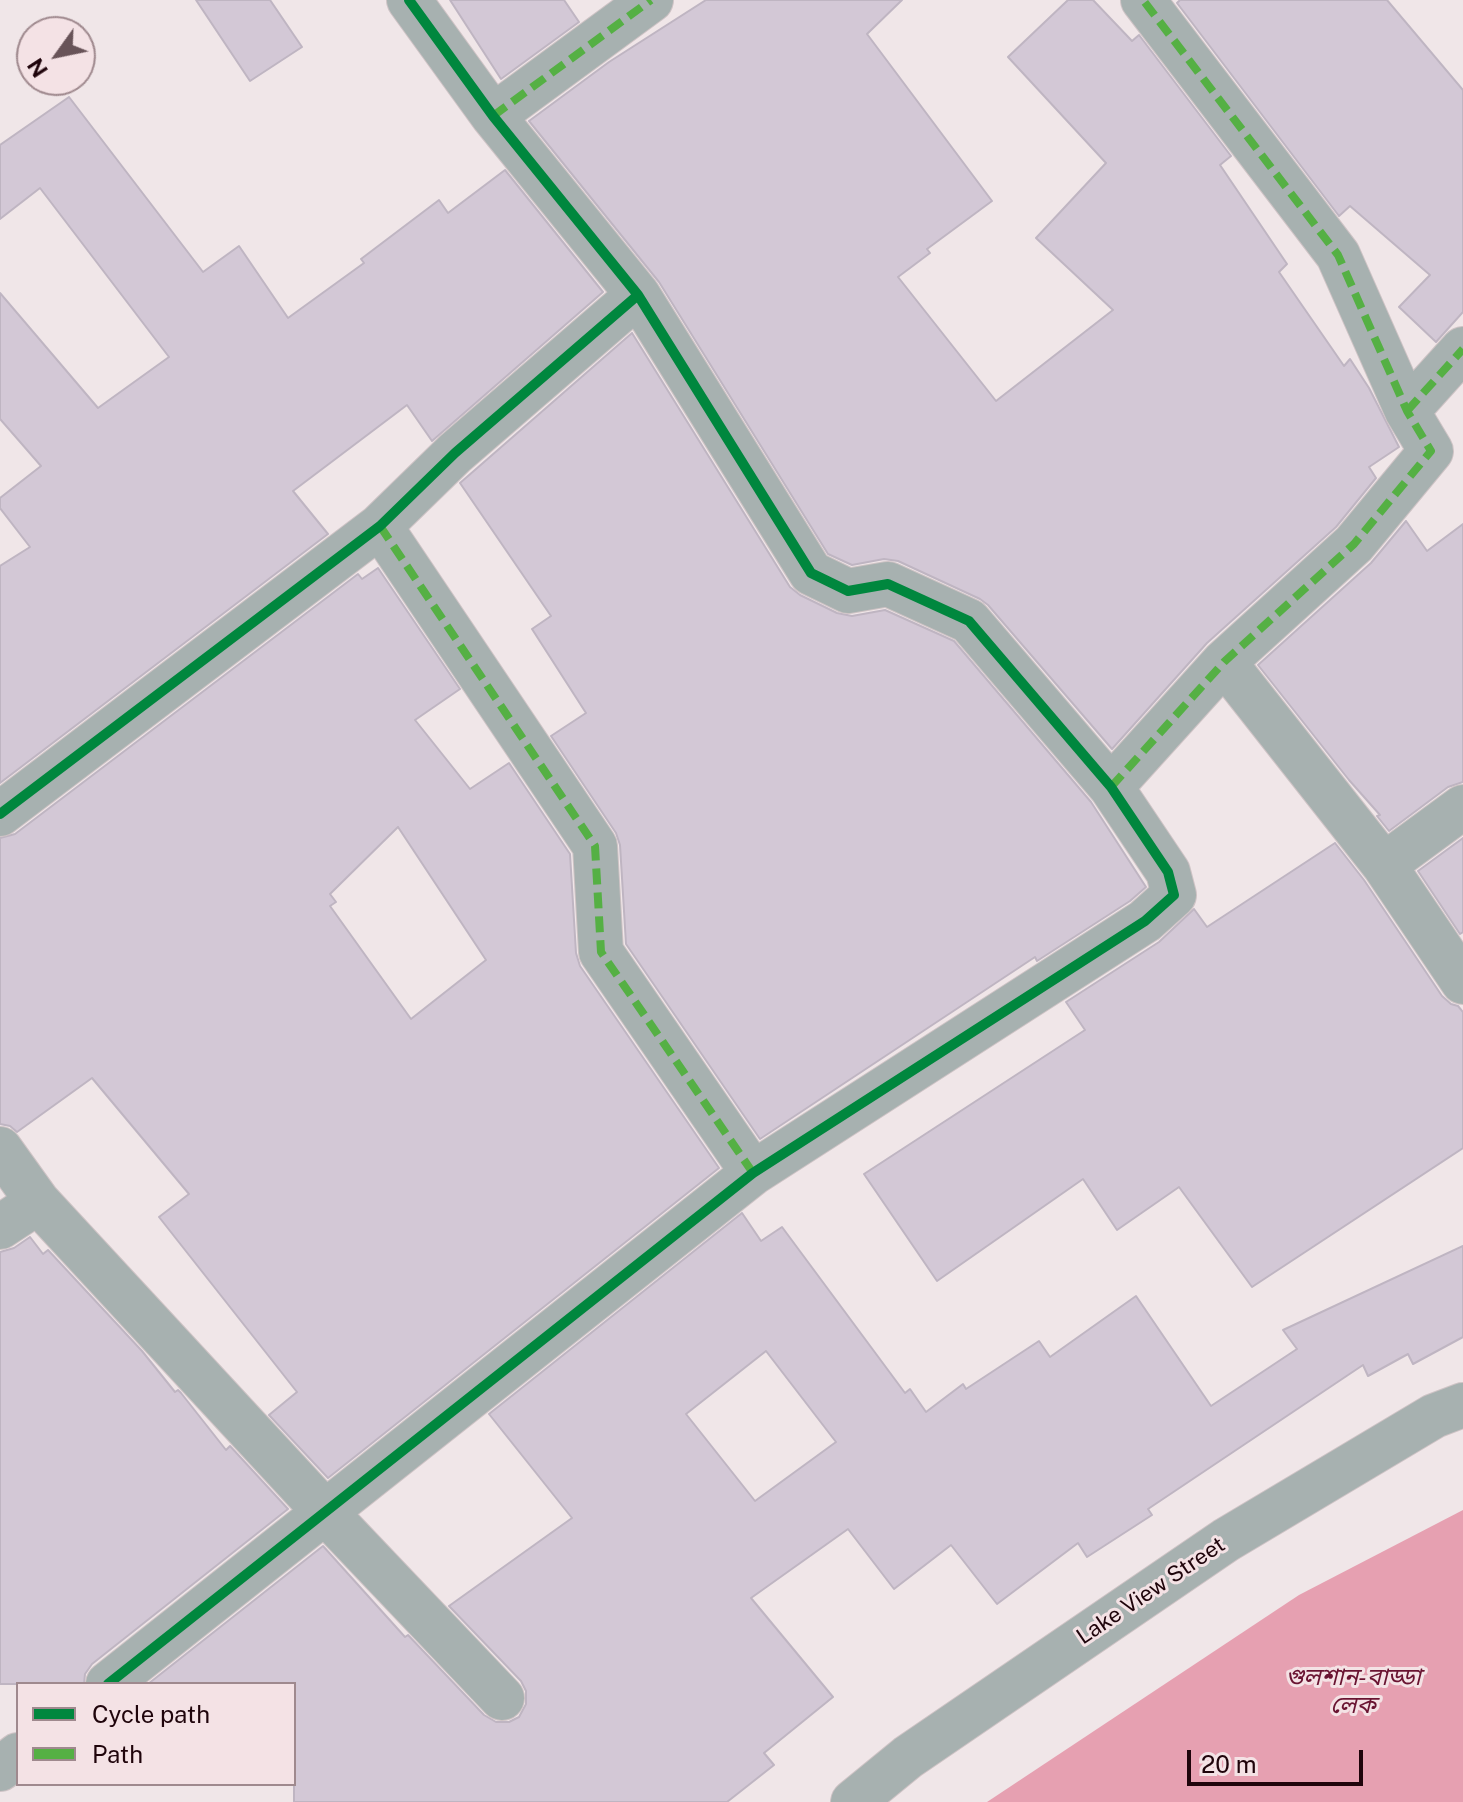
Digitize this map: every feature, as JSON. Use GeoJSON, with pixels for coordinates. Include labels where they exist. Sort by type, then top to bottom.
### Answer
{"type":"FeatureCollection","features":[{"type":"Feature","properties":{"kind":"street"},"geometry":{"type":"LineString","coordinates":[[111,1682],[753,1173],[1145,921],[1174,895],[1168,872],[1111,787],[969,621],[888,584],[848,591],[811,573],[638,295],[493,116],[409,0]]}},
{"type":"Feature","properties":{"kind":"street"},"geometry":{"type":"LineString","coordinates":[[493,116],[651,0]]}},
{"type":"Feature","properties":{"kind":"street"},"geometry":{"type":"LineString","coordinates":[[1111,787],[1224,662],[1354,544],[1431,451],[1407,411],[1338,255],[1143,0]]}},
{"type":"Feature","properties":{"kind":"street"},"geometry":{"type":"LineString","coordinates":[[0,814],[380,526],[455,453],[638,295]]}},
{"type":"Feature","properties":{"kind":"street"},"geometry":{"type":"LineString","coordinates":[[1407,411],[1463,349]]}},
{"type":"Feature","properties":{"kind":"street"},"geometry":{"type":"LineString","coordinates":[[380,526],[595,846],[601,952],[753,1173]]}},
{"type":"Feature","properties":{"kind":"street"},"geometry":{"type":"LineString","coordinates":[[1224,662],[1384,865],[1463,982]]}},
{"type":"Feature","properties":{"kind":"street"},"geometry":{"type":"LineString","coordinates":[[1384,865],[1456,825]]}},
{"type":"Feature","properties":{"kind":"street"},"geometry":{"type":"LineString","coordinates":[[0,1149],[38,1202],[502,1698]]}},
{"type":"Feature","properties":{"kind":"street"},"geometry":{"type":"LineString","coordinates":[[0,1227],[38,1202]]}},
{"type":"Feature","properties":{"kind":"street","name":"Lake View Street"},"geometry":{"type":"LineString","coordinates":[[853,1802],[908,1757],[1226,1540],[1434,1416],[1463,1405]]}},
{"type":"Feature","properties":{"kind":"street"},"geometry":{"type":"LineString","coordinates":[[0,1769],[16,1757]]}},
{"type":"Feature","properties":{"kind":"water","name":"গুলশান-বাড্ডা লেক"},"geometry":{"type":"Polygon","coordinates":[[[1463,1510],[1463,1802],[987,1802],[1299,1595],[1463,1510]]]}},
{"type":"Feature","properties":{"kind":"building"},"geometry":{"type":"Polygon","coordinates":[[[196,0],[270,0],[302,47],[250,81],[196,0]]]}},
{"type":"Feature","properties":{"kind":"building"},"geometry":{"type":"Polygon","coordinates":[[[450,0],[564,0],[579,22],[501,79],[450,0]]]}},
{"type":"Feature","properties":{"kind":"building"},"geometry":{"type":"Polygon","coordinates":[[[706,0],[902,0],[867,34],[992,201],[927,249],[930,253],[898,277],[996,401],[1113,310],[1036,238],[1106,163],[1008,57],[1068,0],[1093,0],[1132,41],[1139,35],[1231,156],[1220,165],[1287,264],[1279,272],[1344,366],[1350,359],[1369,388],[1399,447],[1369,467],[1376,478],[1336,527],[1207,643],[1112,749],[980,599],[898,561],[884,559],[852,565],[828,554],[659,282],[529,121],[609,62],[706,0]]]}},
{"type":"Feature","properties":{"kind":"building"},"geometry":{"type":"Polygon","coordinates":[[[1180,0],[1387,0],[1463,90],[1463,312],[1436,342],[1399,307],[1430,275],[1350,206],[1339,216],[1177,3],[1180,0]]]}},
{"type":"Feature","properties":{"kind":"building"},"geometry":{"type":"Polygon","coordinates":[[[69,97],[203,272],[239,246],[288,318],[364,263],[361,259],[439,200],[448,213],[505,170],[603,292],[432,441],[407,405],[293,491],[328,534],[0,783],[0,566],[30,547],[0,508],[0,498],[41,466],[0,419],[0,293],[98,408],[169,357],[40,188],[0,219],[0,145],[69,97]]]}},
{"type":"Feature","properties":{"kind":"building"},"geometry":{"type":"Polygon","coordinates":[[[632,333],[790,587],[837,613],[852,616],[885,610],[954,641],[1091,802],[1146,887],[1130,901],[1037,961],[1035,957],[760,1139],[626,944],[620,845],[616,833],[551,736],[586,713],[532,629],[551,616],[460,483],[632,333]]]}},
{"type":"Feature","properties":{"kind":"building"},"geometry":{"type":"Polygon","coordinates":[[[1406,521],[1427,551],[1463,524],[1463,782],[1448,787],[1389,831],[1377,816],[1380,815],[1258,665],[1371,563],[1406,521]]]}},
{"type":"Feature","properties":{"kind":"building"},"geometry":{"type":"Polygon","coordinates":[[[378,568],[460,689],[415,720],[470,789],[509,763],[570,854],[576,953],[580,966],[719,1168],[328,1478],[269,1415],[297,1392],[159,1217],[189,1194],[92,1078],[17,1132],[10,1126],[0,1124],[0,838],[15,834],[358,574],[362,579],[378,568]],[[398,827],[330,894],[336,902],[330,906],[411,1019],[486,960],[398,827]]]}},
{"type":"Feature","properties":{"kind":"building"},"geometry":{"type":"Polygon","coordinates":[[[1463,838],[1463,932],[1460,934],[1418,871],[1463,838]]]}},
{"type":"Feature","properties":{"kind":"building"},"geometry":{"type":"Polygon","coordinates":[[[1335,843],[1364,880],[1442,996],[1463,1012],[1463,1148],[1252,1287],[1179,1187],[1117,1230],[1083,1179],[937,1281],[864,1174],[1085,1030],[1066,1002],[1159,942],[1194,909],[1207,927],[1335,843]]]}},
{"type":"Feature","properties":{"kind":"building"},"geometry":{"type":"Polygon","coordinates":[[[742,1213],[761,1241],[782,1227],[905,1393],[910,1389],[926,1412],[963,1384],[966,1389],[1039,1341],[1050,1357],[1136,1296],[1211,1406],[1297,1349],[1283,1330],[1463,1246],[1463,1337],[1413,1364],[1408,1354],[1368,1376],[1363,1365],[1148,1509],[1152,1515],[1087,1557],[1078,1543],[997,1604],[951,1545],[894,1589],[848,1529],[751,1598],[833,1697],[764,1753],[774,1765],[727,1802],[294,1802],[296,1682],[151,1682],[323,1546],[405,1637],[408,1635],[484,1715],[496,1722],[509,1722],[519,1717],[526,1704],[526,1691],[521,1681],[449,1606],[572,1518],[489,1414],[742,1213]],[[766,1351],[686,1414],[755,1501],[836,1442],[766,1351]]]}},
{"type":"Feature","properties":{"kind":"building"},"geometry":{"type":"Polygon","coordinates":[[[30,1237],[43,1254],[48,1250],[142,1351],[175,1392],[178,1390],[181,1393],[226,1450],[230,1446],[288,1509],[92,1664],[85,1674],[84,1682],[0,1684],[0,1252],[14,1248],[30,1237]]]}},
{"type":"Feature","properties":{"kind":"marked path"},"geometry":{"type":"LineString","coordinates":[[493,116],[651,0]]}},
{"type":"Feature","properties":{"kind":"marked path"},"geometry":{"type":"LineString","coordinates":[[1111,787],[1224,662],[1354,544],[1431,451],[1407,411],[1338,255],[1143,0]]}},
{"type":"Feature","properties":{"kind":"marked path"},"geometry":{"type":"LineString","coordinates":[[1407,411],[1463,349]]}},
{"type":"Feature","properties":{"kind":"marked path"},"geometry":{"type":"LineString","coordinates":[[380,526],[595,846],[601,952],[753,1173]]}},
{"type":"Feature","properties":{"kind":"cycle path"},"geometry":{"type":"LineString","coordinates":[[0,814],[380,526],[455,453],[638,295],[493,116],[409,0]]}},
{"type":"Feature","properties":{"kind":"cycle path"},"geometry":{"type":"LineString","coordinates":[[111,1682],[753,1173],[1145,921],[1174,895],[1168,872],[1111,787],[969,621],[888,584],[848,591],[811,573],[638,295]]}}]}
